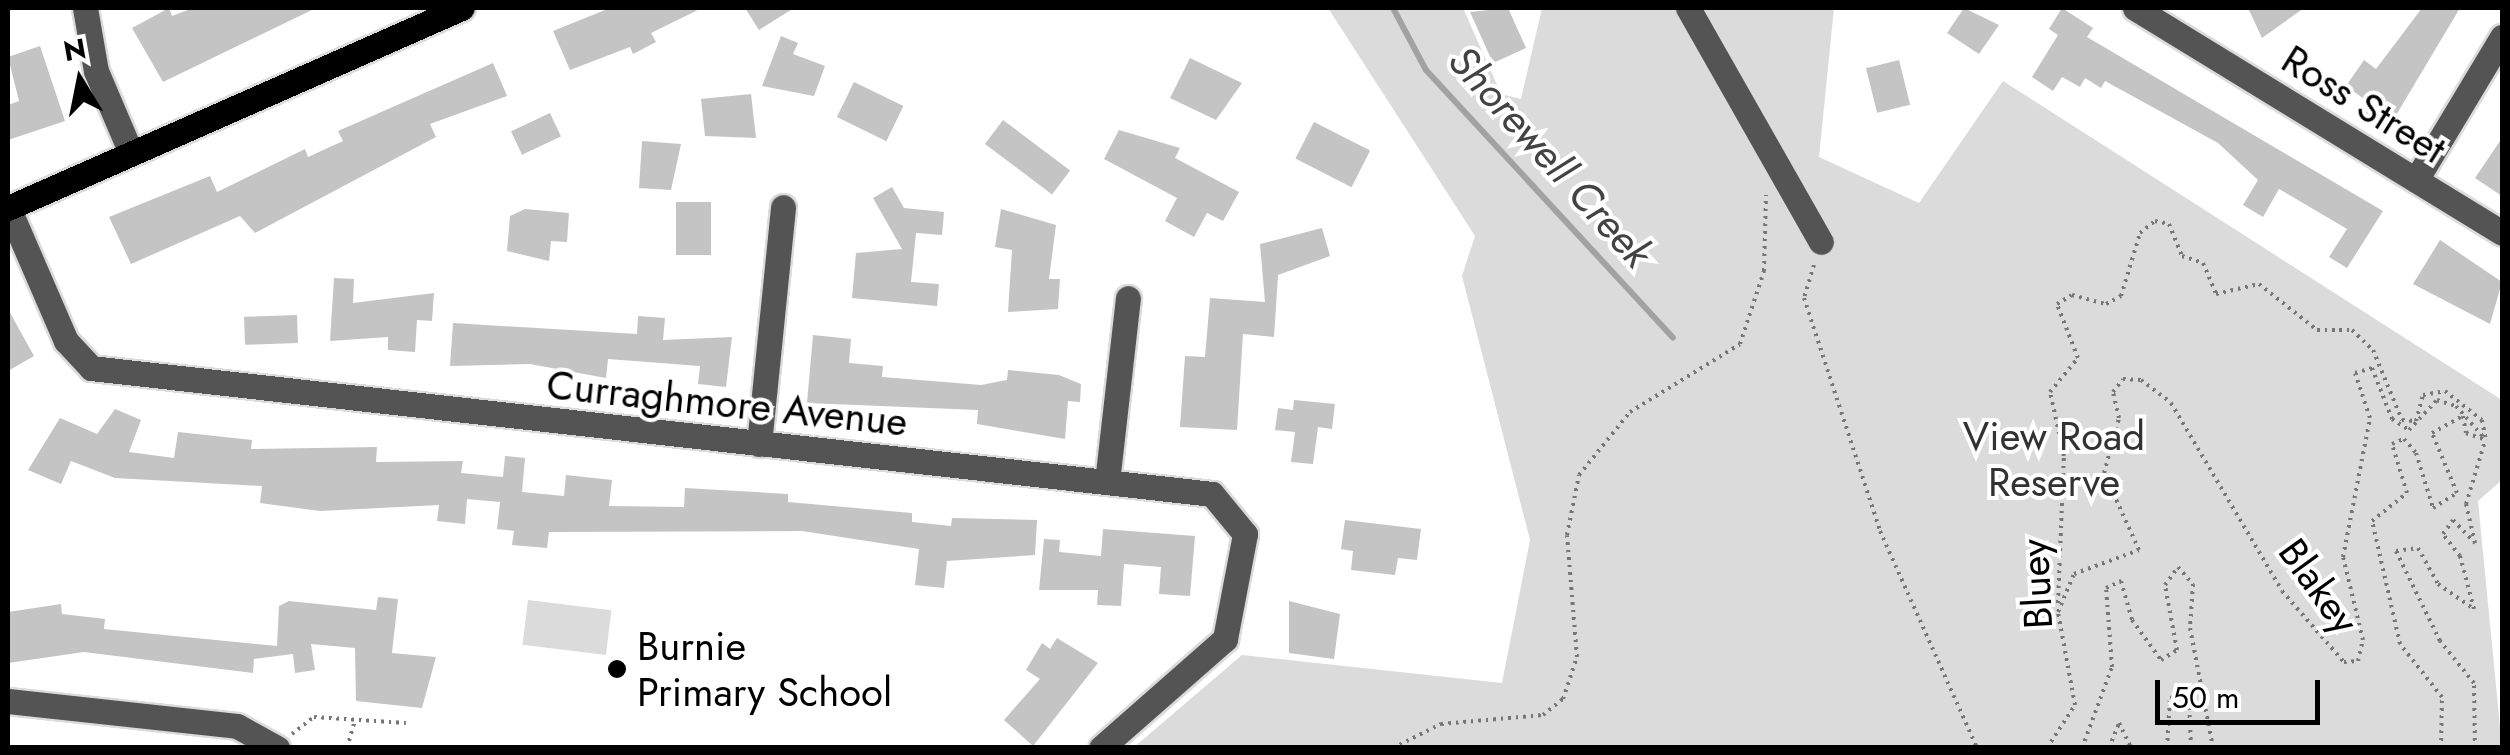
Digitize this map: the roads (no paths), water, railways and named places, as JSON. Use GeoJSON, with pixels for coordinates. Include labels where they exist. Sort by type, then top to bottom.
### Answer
{"type":"FeatureCollection","features":[{"type":"Feature","properties":{"kind":"main road"},"geometry":{"type":"LineString","coordinates":[[8,208],[462,8]]}},
{"type":"Feature","properties":{"kind":"street"},"geometry":{"type":"LineString","coordinates":[[85,8],[89,39],[130,153]]}},
{"type":"Feature","properties":{"kind":"street"},"geometry":{"type":"LineString","coordinates":[[89,39],[102,8]]}},
{"type":"Feature","properties":{"kind":"street"},"geometry":{"type":"LineString","coordinates":[[1688,8],[1821,242]]}},
{"type":"Feature","properties":{"kind":"street","name":"Ross Street"},"geometry":{"type":"LineString","coordinates":[[2135,8],[2502,233]]}},
{"type":"Feature","properties":{"kind":"street"},"geometry":{"type":"LineString","coordinates":[[2416,180],[2502,37]]}},
{"type":"Feature","properties":{"kind":"street"},"geometry":{"type":"LineString","coordinates":[[759,444],[783,207]]}},
{"type":"Feature","properties":{"kind":"street","name":"Curraghmore Avenue"},"geometry":{"type":"LineString","coordinates":[[8,208],[66,341],[91,368],[1212,494],[1235,511],[1245,534],[1225,639],[1100,748]]}},
{"type":"Feature","properties":{"kind":"street"},"geometry":{"type":"LineString","coordinates":[[1107,482],[1128,298]]}},
{"type":"Feature","properties":{"kind":"street"},"geometry":{"type":"LineString","coordinates":[[8,702],[238,726],[276,747]]}},
{"type":"Feature","properties":{"kind":"waterway","name":"Shorewell Creek"},"geometry":{"type":"LineString","coordinates":[[1393,8],[1426,70],[1673,338]]}},
{"type":"Feature","properties":{"kind":"place","name":"Burnie Primary School"},"geometry":{"type":"Point","coordinates":[617,669]}},
{"type":"Feature","properties":{"kind":"park label","name":"View Road Reserve"},"geometry":{"type":"Point","coordinates":[2054,459]}}]}
